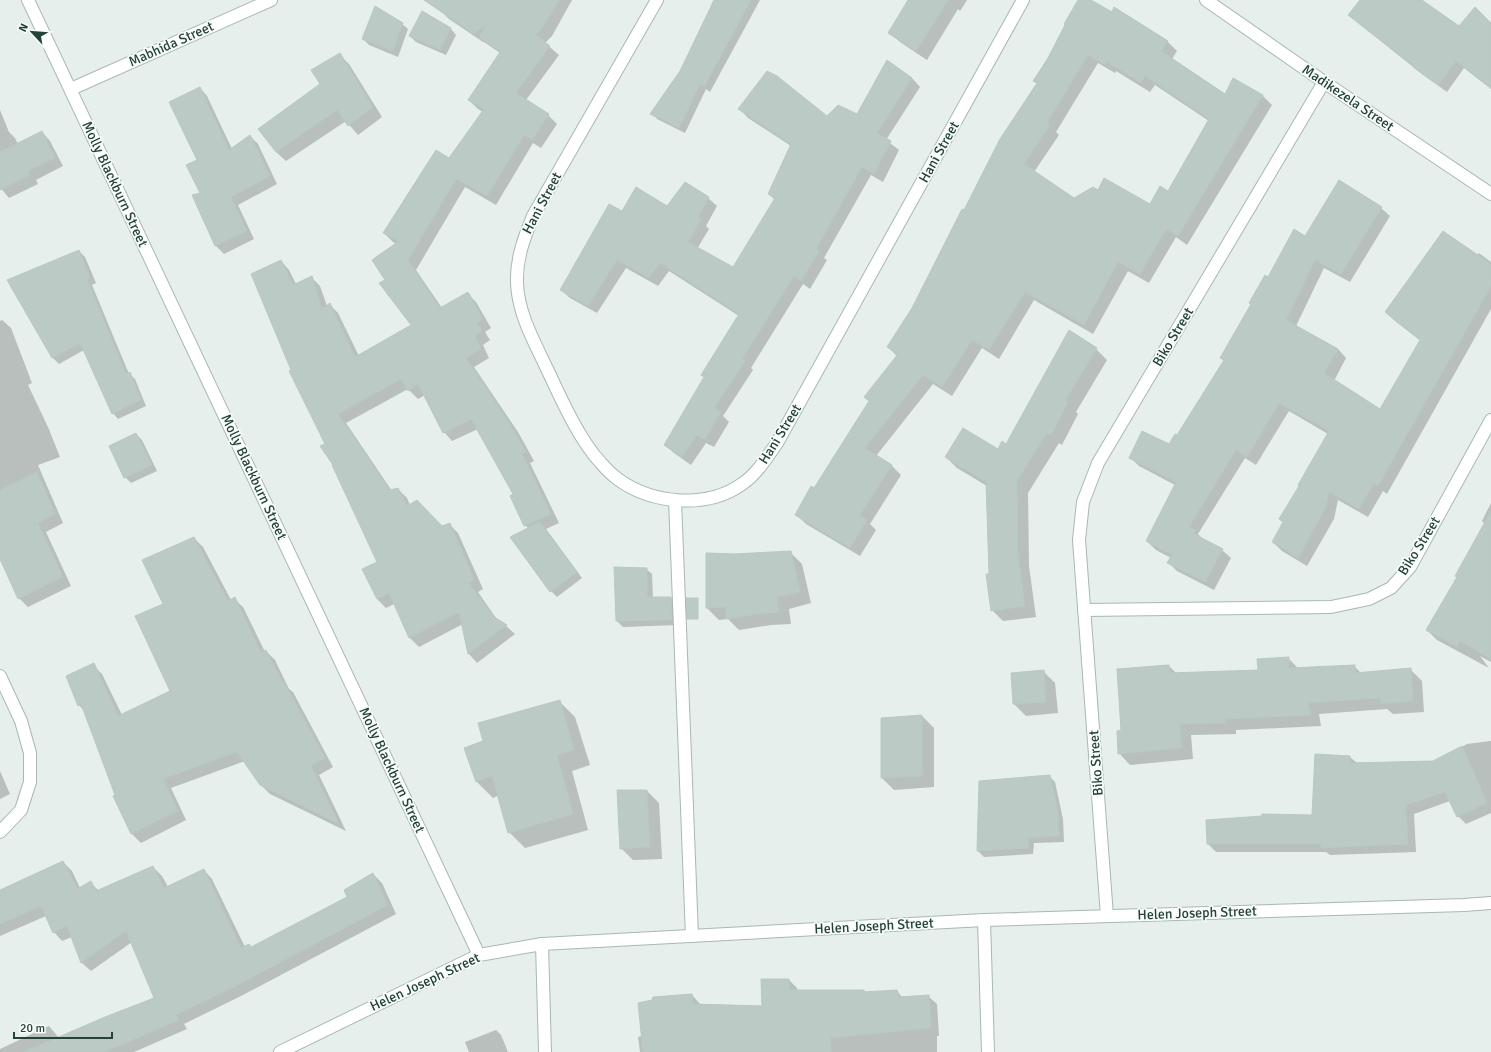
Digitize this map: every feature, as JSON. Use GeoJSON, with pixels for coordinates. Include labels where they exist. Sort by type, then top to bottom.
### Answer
{"type":"FeatureCollection","features":[{"type":"Feature","properties":{"kind":"street","name":"Molly Blackburn Street"},"geometry":{"type":"LineString","coordinates":[[28,0],[479,955]]}},
{"type":"Feature","properties":{"kind":"street","name":"Mabhida Street"},"geometry":{"type":"LineString","coordinates":[[70,89],[271,0]]}},
{"type":"Feature","properties":{"kind":"street","name":"Hani Street"},"geometry":{"type":"LineString","coordinates":[[657,0],[533,216],[522,242],[518,263],[517,284],[523,317],[558,391],[584,441],[600,462],[618,479],[654,496],[676,500],[704,499],[723,494],[742,484],[761,466],[773,448],[1023,0]]}},
{"type":"Feature","properties":{"kind":"street","name":"Madikezela Street"},"geometry":{"type":"LineString","coordinates":[[1206,0],[1324,82],[1491,194]]}},
{"type":"Feature","properties":{"kind":"street","name":"Biko Street"},"geometry":{"type":"LineString","coordinates":[[1107,916],[1079,540],[1083,502],[1098,463],[1324,82]]}},
{"type":"Feature","properties":{"kind":"street","name":"Biko Street"},"geometry":{"type":"LineString","coordinates":[[1084,610],[1331,607],[1370,599],[1391,588],[1410,567],[1491,420]]}},
{"type":"Feature","properties":{"kind":"street"},"geometry":{"type":"LineString","coordinates":[[676,500],[692,936]]}},
{"type":"Feature","properties":{"kind":"street"},"geometry":{"type":"LineString","coordinates":[[0,676],[21,721],[30,753],[30,782],[21,810],[0,832]]}},
{"type":"Feature","properties":{"kind":"street","name":"Helen Joseph Street"},"geometry":{"type":"LineString","coordinates":[[280,1052],[479,955],[542,944],[984,920],[1491,903]]}},
{"type":"Feature","properties":{"kind":"street"},"geometry":{"type":"LineString","coordinates":[[984,920],[988,1052]]}},
{"type":"Feature","properties":{"kind":"street"},"geometry":{"type":"LineString","coordinates":[[542,944],[545,1052]]}},
{"type":"Feature","properties":{"kind":"building"},"geometry":{"type":"Polygon","coordinates":[[[424,0],[559,0],[543,27],[536,35],[550,46],[516,93],[549,114],[532,140],[524,135],[487,196],[456,179],[408,260],[440,308],[468,292],[483,319],[477,323],[482,331],[475,336],[481,349],[466,358],[509,422],[526,452],[522,454],[551,514],[524,526],[510,496],[513,494],[471,419],[443,433],[418,384],[408,391],[401,379],[338,414],[390,490],[398,488],[407,506],[417,500],[442,526],[450,523],[474,579],[469,583],[494,617],[507,625],[468,654],[459,612],[409,638],[389,593],[377,599],[362,569],[377,562],[333,465],[320,446],[325,444],[289,371],[291,370],[251,274],[281,260],[293,285],[312,276],[322,309],[330,303],[355,357],[411,325],[379,283],[385,280],[372,260],[399,241],[383,233],[436,150],[449,158],[484,109],[468,100],[500,52],[479,37],[487,24],[474,34],[424,0]]]}},
{"type":"Feature","properties":{"kind":"building"},"geometry":{"type":"Polygon","coordinates":[[[714,0],[751,0],[704,87],[700,84],[679,128],[650,114],[680,71],[714,0]]]}},
{"type":"Feature","properties":{"kind":"building"},"geometry":{"type":"Polygon","coordinates":[[[908,0],[948,0],[916,51],[888,33],[908,0]]]}},
{"type":"Feature","properties":{"kind":"building"},"geometry":{"type":"Polygon","coordinates":[[[1078,0],[1091,0],[1112,12],[1114,7],[1168,41],[1161,51],[1225,94],[1233,78],[1263,95],[1178,236],[1166,229],[1140,274],[1118,262],[1084,325],[1025,292],[989,350],[972,340],[942,387],[923,375],[865,448],[892,465],[860,515],[867,520],[850,548],[795,515],[811,486],[814,488],[869,401],[864,397],[898,354],[887,347],[912,308],[962,209],[964,210],[1000,139],[1037,83],[1033,81],[1048,58],[1065,25],[1064,24],[1078,0]],[[1088,55],[1047,123],[1050,125],[1024,164],[1074,198],[1093,187],[1098,190],[1104,178],[1150,204],[1160,186],[1168,191],[1209,119],[1145,76],[1141,83],[1107,62],[1105,65],[1088,55]]]}},
{"type":"Feature","properties":{"kind":"building"},"geometry":{"type":"Polygon","coordinates":[[[1360,0],[1422,0],[1459,26],[1475,7],[1491,23],[1491,88],[1456,61],[1438,85],[1348,15],[1360,0]]]}},
{"type":"Feature","properties":{"kind":"building"},"geometry":{"type":"Polygon","coordinates":[[[375,6],[403,23],[393,51],[362,39],[375,6]]]}},
{"type":"Feature","properties":{"kind":"building"},"geometry":{"type":"Polygon","coordinates":[[[422,11],[451,28],[440,50],[409,36],[422,11]]]}},
{"type":"Feature","properties":{"kind":"building"},"geometry":{"type":"Polygon","coordinates":[[[340,53],[373,107],[348,126],[337,110],[276,152],[258,129],[320,84],[311,70],[340,53]]]}},
{"type":"Feature","properties":{"kind":"building"},"geometry":{"type":"Polygon","coordinates":[[[887,60],[912,78],[877,133],[891,141],[874,174],[862,167],[816,249],[819,251],[801,281],[794,276],[742,359],[745,361],[714,408],[721,412],[705,439],[697,435],[682,457],[664,445],[704,377],[701,375],[739,314],[660,263],[649,278],[617,260],[588,306],[560,290],[609,204],[622,211],[636,187],[667,206],[685,182],[709,197],[698,218],[701,220],[688,242],[733,267],[775,198],[768,194],[791,144],[738,109],[767,71],[777,76],[827,116],[838,105],[857,114],[887,60]]]}},
{"type":"Feature","properties":{"kind":"building"},"geometry":{"type":"Polygon","coordinates":[[[200,87],[229,150],[250,135],[270,176],[231,197],[247,231],[215,246],[192,195],[200,193],[186,165],[197,160],[169,102],[200,87]]]}},
{"type":"Feature","properties":{"kind":"building"},"geometry":{"type":"Polygon","coordinates":[[[42,131],[55,158],[28,171],[30,175],[0,190],[0,152],[42,131]]]}},
{"type":"Feature","properties":{"kind":"building"},"geometry":{"type":"Polygon","coordinates":[[[1339,180],[1382,207],[1341,274],[1315,260],[1286,320],[1338,349],[1324,373],[1380,409],[1420,340],[1385,312],[1443,231],[1491,264],[1491,286],[1378,486],[1374,483],[1359,509],[1329,492],[1325,509],[1298,558],[1272,542],[1283,522],[1279,519],[1329,431],[1279,403],[1247,457],[1236,450],[1189,527],[1196,530],[1194,534],[1223,549],[1205,582],[1167,563],[1172,555],[1146,541],[1176,482],[1129,458],[1142,431],[1169,444],[1175,434],[1177,435],[1224,360],[1220,358],[1251,304],[1249,303],[1265,275],[1268,277],[1294,229],[1305,236],[1339,180]]]}},
{"type":"Feature","properties":{"kind":"building"},"geometry":{"type":"Polygon","coordinates":[[[79,250],[90,278],[87,279],[126,374],[130,372],[141,400],[112,414],[82,347],[79,344],[52,358],[7,280],[79,250]]]}},
{"type":"Feature","properties":{"kind":"building"},"geometry":{"type":"Polygon","coordinates":[[[1069,330],[1097,348],[1065,401],[1068,402],[1051,435],[1047,433],[1017,481],[1018,554],[1025,606],[991,611],[986,574],[989,574],[986,482],[945,457],[963,428],[998,449],[1002,441],[1006,444],[1069,330]]]}},
{"type":"Feature","properties":{"kind":"building"},"geometry":{"type":"Polygon","coordinates":[[[136,433],[152,465],[124,478],[109,446],[136,433]]]}},
{"type":"Feature","properties":{"kind":"building"},"geometry":{"type":"Polygon","coordinates":[[[37,472],[55,514],[38,523],[63,577],[18,599],[0,559],[0,490],[37,472]]]}},
{"type":"Feature","properties":{"kind":"building"},"geometry":{"type":"Polygon","coordinates":[[[1491,511],[1491,659],[1460,641],[1457,647],[1426,630],[1457,577],[1455,576],[1491,511]]]}},
{"type":"Feature","properties":{"kind":"building"},"geometry":{"type":"Polygon","coordinates":[[[540,522],[577,572],[550,592],[510,537],[540,522]]]}},
{"type":"Feature","properties":{"kind":"building"},"geometry":{"type":"Polygon","coordinates":[[[194,537],[228,601],[235,597],[261,653],[266,650],[325,758],[311,766],[339,824],[260,785],[237,752],[163,779],[178,811],[131,834],[113,796],[115,795],[81,704],[78,706],[66,676],[94,663],[118,716],[170,691],[135,616],[163,604],[142,560],[194,537]]]}},
{"type":"Feature","properties":{"kind":"building"},"geometry":{"type":"Polygon","coordinates":[[[791,551],[800,592],[777,597],[779,612],[726,619],[726,607],[706,608],[706,553],[734,554],[791,551]]]}},
{"type":"Feature","properties":{"kind":"building"},"geometry":{"type":"Polygon","coordinates":[[[614,567],[647,568],[647,597],[671,597],[672,620],[616,621],[614,567]]]}},
{"type":"Feature","properties":{"kind":"building"},"geometry":{"type":"Polygon","coordinates":[[[686,598],[698,598],[698,619],[687,619],[686,598]]]}},
{"type":"Feature","properties":{"kind":"building"},"geometry":{"type":"Polygon","coordinates":[[[1289,657],[1289,668],[1355,665],[1355,673],[1411,668],[1413,701],[1381,704],[1380,698],[1308,703],[1311,715],[1225,719],[1225,723],[1180,724],[1182,748],[1118,754],[1117,731],[1121,730],[1117,669],[1169,665],[1170,673],[1258,670],[1257,659],[1289,657]]]}},
{"type":"Feature","properties":{"kind":"building"},"geometry":{"type":"Polygon","coordinates":[[[1044,670],[1046,702],[1013,704],[1011,673],[1044,670]]]}},
{"type":"Feature","properties":{"kind":"building"},"geometry":{"type":"Polygon","coordinates":[[[560,700],[574,750],[557,755],[573,814],[508,833],[492,776],[476,782],[464,748],[483,741],[478,723],[560,700]]]}},
{"type":"Feature","properties":{"kind":"building"},"geometry":{"type":"Polygon","coordinates":[[[922,715],[922,776],[881,778],[881,718],[922,715]]]}},
{"type":"Feature","properties":{"kind":"building"},"geometry":{"type":"Polygon","coordinates":[[[1462,746],[1487,803],[1457,817],[1445,792],[1406,805],[1408,844],[1321,848],[1321,844],[1207,844],[1206,820],[1262,816],[1262,814],[1312,815],[1315,754],[1350,756],[1350,763],[1433,761],[1462,746]]]}},
{"type":"Feature","properties":{"kind":"building"},"geometry":{"type":"Polygon","coordinates":[[[1050,775],[1058,812],[1059,836],[1028,838],[1028,848],[977,851],[979,781],[1050,775]]]}},
{"type":"Feature","properties":{"kind":"building"},"geometry":{"type":"Polygon","coordinates":[[[617,790],[647,790],[650,847],[620,849],[617,790]]]}},
{"type":"Feature","properties":{"kind":"building"},"geometry":{"type":"Polygon","coordinates":[[[63,861],[77,889],[91,881],[96,891],[153,866],[164,888],[204,869],[241,948],[249,944],[251,947],[347,897],[344,890],[373,873],[388,905],[234,987],[176,1015],[179,1020],[104,1052],[24,1052],[105,1017],[154,998],[126,931],[81,963],[67,926],[53,933],[41,906],[0,924],[0,890],[63,861]]]}},
{"type":"Feature","properties":{"kind":"building"},"geometry":{"type":"Polygon","coordinates":[[[761,979],[789,979],[789,990],[864,990],[864,992],[897,990],[899,997],[929,995],[931,1028],[830,1038],[831,1052],[643,1052],[638,1003],[652,1000],[653,997],[692,994],[693,1004],[762,1006],[761,979]]]}}]}
